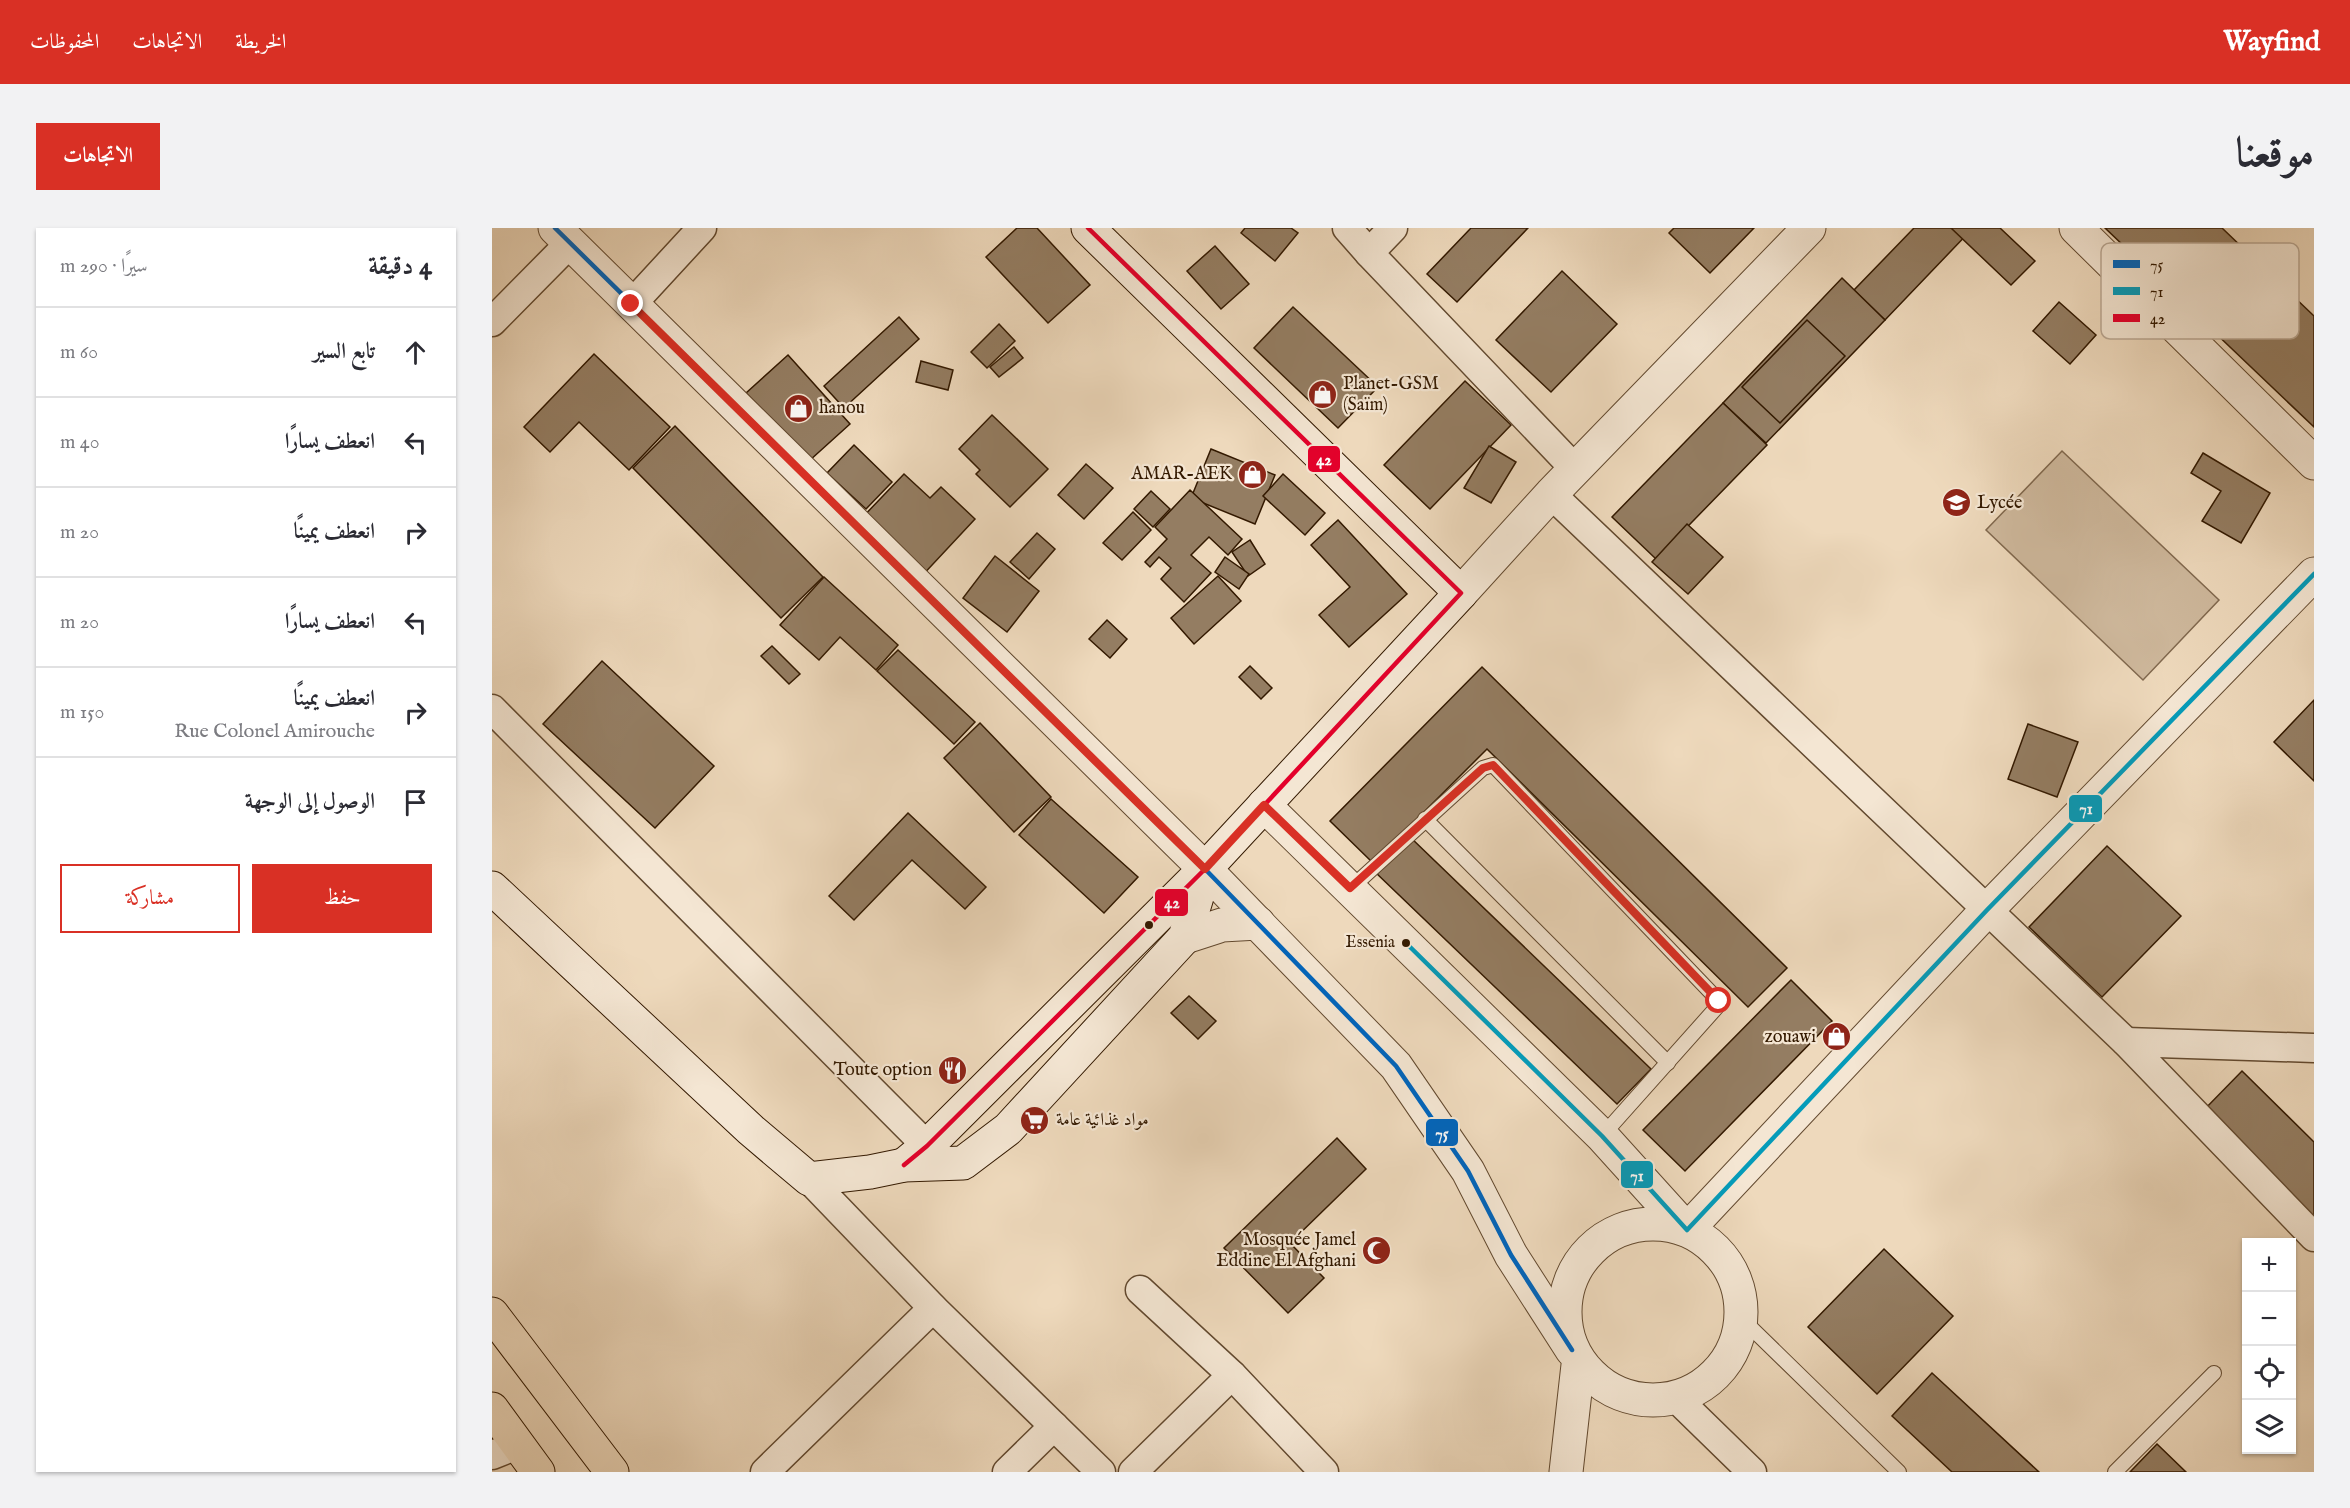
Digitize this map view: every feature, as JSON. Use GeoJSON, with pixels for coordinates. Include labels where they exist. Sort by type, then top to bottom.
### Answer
{"type":"FeatureCollection","features":[{"type":"Feature","properties":{"kind":"highway"},"geometry":{"type":"LineString","coordinates":[[492,1314],[612,1472]]}},
{"type":"Feature","properties":{"kind":"highway"},"geometry":{"type":"LineString","coordinates":[[492,1409],[505,1450],[538,1472]]}},
{"type":"Feature","properties":{"kind":"street"},"geometry":{"type":"LineString","coordinates":[[631,304],[702,228]]}},
{"type":"Feature","properties":{"kind":"street"},"geometry":{"type":"LineString","coordinates":[[1088,228],[1461,593]]}},
{"type":"Feature","properties":{"kind":"street"},"geometry":{"type":"LineString","coordinates":[[1347,228],[1575,469]]}},
{"type":"Feature","properties":{"kind":"street"},"geometry":{"type":"LineString","coordinates":[[1369,253],[1393,228]]}},
{"type":"Feature","properties":{"kind":"street"},"geometry":{"type":"LineString","coordinates":[[809,1179],[870,1172],[916,1156],[1205,869],[1551,494],[1809,228]]}},
{"type":"Feature","properties":{"kind":"street"},"geometry":{"type":"LineString","coordinates":[[2076,228],[2101,253]]}},
{"type":"Feature","properties":{"kind":"street"},"geometry":{"type":"LineString","coordinates":[[492,322],[562,236],[1205,869],[1396,1066],[1468,1171],[1511,1255],[1575,1357],[1615,1392],[1645,1400],[1675,1397],[1701,1387],[1721,1369],[1735,1345],[1742,1318],[1740,1291],[1729,1266],[1711,1245],[1687,1230],[1602,1136],[1264,805]]}},
{"type":"Feature","properties":{"kind":"street"},"geometry":{"type":"LineString","coordinates":[[2188,339],[2314,463]]}},
{"type":"Feature","properties":{"kind":"street"},"geometry":{"type":"LineString","coordinates":[[1551,494],[2126,1042],[2314,1237]]}},
{"type":"Feature","properties":{"kind":"street"},"geometry":{"type":"LineString","coordinates":[[1687,1230],[1987,910],[2314,574]]}},
{"type":"Feature","properties":{"kind":"street"},"geometry":{"type":"LineString","coordinates":[[492,709],[916,1156],[963,1163],[1008,1129],[1185,937],[1205,869]]}},
{"type":"Feature","properties":{"kind":"street"},"geometry":{"type":"LineString","coordinates":[[492,888],[751,1130],[809,1179],[933,1308],[1101,1472]]}},
{"type":"Feature","properties":{"kind":"street"},"geometry":{"type":"LineString","coordinates":[[1185,937],[1222,925],[1258,923]]}},
{"type":"Feature","properties":{"kind":"street"},"geometry":{"type":"LineString","coordinates":[[2126,1042],[2314,1048]]}},
{"type":"Feature","properties":{"kind":"street"},"geometry":{"type":"LineString","coordinates":[[1566,1472],[1575,1357],[1564,1320],[1566,1290],[1579,1263],[1600,1240],[1627,1227],[1658,1223],[1687,1230]]}},
{"type":"Feature","properties":{"kind":"street"},"geometry":{"type":"LineString","coordinates":[[1140,1290],[1232,1375],[1324,1472]]}},
{"type":"Feature","properties":{"kind":"street"},"geometry":{"type":"LineString","coordinates":[[765,1472],[933,1308]]}},
{"type":"Feature","properties":{"kind":"street"},"geometry":{"type":"LineString","coordinates":[[1133,1472],[1232,1375]]}},
{"type":"Feature","properties":{"kind":"street"},"geometry":{"type":"LineString","coordinates":[[1675,1397],[1752,1472]]}},
{"type":"Feature","properties":{"kind":"street"},"geometry":{"type":"LineString","coordinates":[[1007,1472],[1054,1426]]}},
{"type":"Feature","properties":{"kind":"lane"},"geometry":{"type":"LineString","coordinates":[[1350,888],[1483,768],[1493,765],[1719,1001],[1717,1007],[1602,1136]]}},
{"type":"Feature","properties":{"kind":"lane"},"geometry":{"type":"LineString","coordinates":[[1425,819],[1668,1063]]}},
{"type":"Feature","properties":{"kind":"lane"},"geometry":{"type":"LineString","coordinates":[[1742,1318],[1899,1472]]}},
{"type":"Feature","properties":{"kind":"lane"},"geometry":{"type":"LineString","coordinates":[[2115,1472],[2214,1373]]}},
{"type":"Feature","properties":{"kind":"shaded area"},"geometry":{"type":"Polygon","coordinates":[[[2062,451],[2219,600],[2143,680],[1986,530],[2062,451]]]}},
{"type":"Feature","properties":{"kind":"building"},"geometry":{"type":"Polygon","coordinates":[[[1017,228],[1037,228],[1090,285],[1048,323],[986,257],[1017,228]]]}},
{"type":"Feature","properties":{"kind":"building"},"geometry":{"type":"Polygon","coordinates":[[[1245,228],[1291,228],[1298,233],[1275,261],[1241,233],[1245,228]]]}},
{"type":"Feature","properties":{"kind":"building"},"geometry":{"type":"Polygon","coordinates":[[[1471,228],[1528,228],[1457,302],[1427,274],[1471,228]]]}},
{"type":"Feature","properties":{"kind":"building"},"geometry":{"type":"Polygon","coordinates":[[[1674,228],[1754,228],[1710,273],[1669,233],[1674,228]]]}},
{"type":"Feature","properties":{"kind":"building"},"geometry":{"type":"Polygon","coordinates":[[[1914,228],[1973,228],[1885,320],[1854,290],[1914,228]]]}},
{"type":"Feature","properties":{"kind":"building"},"geometry":{"type":"Polygon","coordinates":[[[1951,228],[2000,228],[2035,261],[2011,285],[1951,228]]]}},
{"type":"Feature","properties":{"kind":"building"},"geometry":{"type":"Polygon","coordinates":[[[2105,228],[2222,228],[2238,243],[2121,243],[2105,228]]]}},
{"type":"Feature","properties":{"kind":"building"},"geometry":{"type":"Polygon","coordinates":[[[1215,246],[1249,284],[1221,309],[1187,271],[1215,246]]]}},
{"type":"Feature","properties":{"kind":"building"},"geometry":{"type":"Polygon","coordinates":[[[1562,271],[1617,324],[1551,392],[1496,340],[1562,271]]]}},
{"type":"Feature","properties":{"kind":"building"},"geometry":{"type":"Polygon","coordinates":[[[1842,278],[1885,320],[1766,443],[1723,403],[1842,278]]]}},
{"type":"Feature","properties":{"kind":"building"},"geometry":{"type":"Polygon","coordinates":[[[2059,302],[2096,335],[2070,364],[2033,331],[2059,302]]]}},
{"type":"Feature","properties":{"kind":"building"},"geometry":{"type":"Polygon","coordinates":[[[2299,302],[2314,316],[2314,427],[2222,339],[2299,339],[2299,302]]]}},
{"type":"Feature","properties":{"kind":"building"},"geometry":{"type":"Polygon","coordinates":[[[1293,307],[1378,387],[1338,428],[1254,348],[1293,307]]]}},
{"type":"Feature","properties":{"kind":"building"},"geometry":{"type":"Polygon","coordinates":[[[899,317],[919,339],[844,408],[824,386],[899,317]]]}},
{"type":"Feature","properties":{"kind":"building"},"geometry":{"type":"Polygon","coordinates":[[[1807,320],[1845,356],[1780,423],[1742,387],[1807,320]]]}},
{"type":"Feature","properties":{"kind":"building"},"geometry":{"type":"Polygon","coordinates":[[[999,324],[1015,341],[987,368],[971,352],[999,324]]]}},
{"type":"Feature","properties":{"kind":"building"},"geometry":{"type":"Polygon","coordinates":[[[1014,347],[1023,358],[999,377],[990,367],[1014,347]]]}},
{"type":"Feature","properties":{"kind":"building"},"geometry":{"type":"Polygon","coordinates":[[[594,354],[670,427],[629,470],[579,422],[550,452],[524,427],[594,354]]]}},
{"type":"Feature","properties":{"kind":"building","name":"hanou"},"geometry":{"type":"Polygon","coordinates":[[[788,355],[850,424],[809,461],[746,393],[788,355]]]}},
{"type":"Feature","properties":{"kind":"building"},"geometry":{"type":"Polygon","coordinates":[[[921,361],[953,370],[948,390],[916,382],[921,361]]]}},
{"type":"Feature","properties":{"kind":"building"},"geometry":{"type":"Polygon","coordinates":[[[1465,381],[1511,425],[1430,509],[1384,465],[1465,381]]]}},
{"type":"Feature","properties":{"kind":"building"},"geometry":{"type":"Polygon","coordinates":[[[1723,403],[1767,445],[1656,559],[1612,517],[1723,403]]]}},
{"type":"Feature","properties":{"kind":"building"},"geometry":{"type":"Polygon","coordinates":[[[992,415],[1048,469],[1010,507],[976,474],[980,470],[959,449],[992,415]]]}},
{"type":"Feature","properties":{"kind":"building"},"geometry":{"type":"Polygon","coordinates":[[[675,426],[823,577],[781,618],[633,468],[675,426]]]}},
{"type":"Feature","properties":{"kind":"building"},"geometry":{"type":"Polygon","coordinates":[[[854,445],[892,482],[866,509],[827,473],[854,445]]]}},
{"type":"Feature","properties":{"kind":"building"},"geometry":{"type":"Polygon","coordinates":[[[1489,446],[1516,462],[1491,503],[1464,488],[1489,446]]]}},
{"type":"Feature","properties":{"kind":"building"},"geometry":{"type":"Polygon","coordinates":[[[1211,449],[1275,475],[1255,524],[1191,498],[1211,449]]]}},
{"type":"Feature","properties":{"kind":"building"},"geometry":{"type":"Polygon","coordinates":[[[2203,453],[2270,493],[2241,543],[2202,521],[2221,491],[2191,473],[2203,453]]]}},
{"type":"Feature","properties":{"kind":"building"},"geometry":{"type":"Polygon","coordinates":[[[1086,464],[1113,488],[1084,519],[1058,495],[1086,464]]]}},
{"type":"Feature","properties":{"kind":"building"},"geometry":{"type":"Polygon","coordinates":[[[904,474],[930,498],[941,487],[975,519],[919,579],[858,522],[904,474]]]}},
{"type":"Feature","properties":{"kind":"building"},"geometry":{"type":"Polygon","coordinates":[[[1283,474],[1325,513],[1305,535],[1263,496],[1283,474]]]}},
{"type":"Feature","properties":{"kind":"building"},"geometry":{"type":"Polygon","coordinates":[[[1190,490],[1242,539],[1228,555],[1209,537],[1191,555],[1211,573],[1184,602],[1161,579],[1171,568],[1159,557],[1150,567],[1145,562],[1167,539],[1155,527],[1190,490]]]}},
{"type":"Feature","properties":{"kind":"building"},"geometry":{"type":"Polygon","coordinates":[[[1151,491],[1170,509],[1153,527],[1134,509],[1151,491]]]}},
{"type":"Feature","properties":{"kind":"building"},"geometry":{"type":"Polygon","coordinates":[[[1133,512],[1151,530],[1122,560],[1103,543],[1133,512]]]}},
{"type":"Feature","properties":{"kind":"building"},"geometry":{"type":"Polygon","coordinates":[[[1338,520],[1407,594],[1349,647],[1319,615],[1350,587],[1311,545],[1338,520]]]}},
{"type":"Feature","properties":{"kind":"building"},"geometry":{"type":"Polygon","coordinates":[[[1687,524],[1723,557],[1688,594],[1652,562],[1687,524]]]}},
{"type":"Feature","properties":{"kind":"building"},"geometry":{"type":"Polygon","coordinates":[[[1037,533],[1055,549],[1029,579],[1010,562],[1037,533]]]}},
{"type":"Feature","properties":{"kind":"building"},"geometry":{"type":"Polygon","coordinates":[[[1250,540],[1265,564],[1248,576],[1232,552],[1250,540]]]}},
{"type":"Feature","properties":{"kind":"building"},"geometry":{"type":"Polygon","coordinates":[[[995,556],[1039,591],[1007,632],[963,598],[995,556]]]}},
{"type":"Feature","properties":{"kind":"building"},"geometry":{"type":"Polygon","coordinates":[[[1225,557],[1249,574],[1239,589],[1215,572],[1225,557]]]}},
{"type":"Feature","properties":{"kind":"building"},"geometry":{"type":"Polygon","coordinates":[[[1218,576],[1241,601],[1194,644],[1171,618],[1218,576]]]}},
{"type":"Feature","properties":{"kind":"building"},"geometry":{"type":"Polygon","coordinates":[[[824,577],[898,645],[876,670],[840,637],[819,660],[780,625],[824,577]]]}},
{"type":"Feature","properties":{"kind":"building"},"geometry":{"type":"Polygon","coordinates":[[[1107,620],[1127,639],[1110,658],[1089,639],[1107,620]]]}},
{"type":"Feature","properties":{"kind":"building"},"geometry":{"type":"Polygon","coordinates":[[[772,646],[800,674],[789,684],[761,656],[772,646]]]}},
{"type":"Feature","properties":{"kind":"building"},"geometry":{"type":"Polygon","coordinates":[[[898,650],[975,722],[954,744],[877,671],[898,650]]]}},
{"type":"Feature","properties":{"kind":"building"},"geometry":{"type":"Polygon","coordinates":[[[602,661],[714,766],[655,828],[543,724],[602,661]]]}},
{"type":"Feature","properties":{"kind":"building"},"geometry":{"type":"Polygon","coordinates":[[[1250,666],[1272,688],[1261,699],[1239,677],[1250,666]]]}},
{"type":"Feature","properties":{"kind":"building"},"geometry":{"type":"Polygon","coordinates":[[[1482,667],[1787,968],[1748,1007],[1487,749],[1373,863],[1330,821],[1482,667]]]}},
{"type":"Feature","properties":{"kind":"building"},"geometry":{"type":"Polygon","coordinates":[[[2314,700],[2314,781],[2274,742],[2314,700]]]}},
{"type":"Feature","properties":{"kind":"building"},"geometry":{"type":"Polygon","coordinates":[[[980,723],[1051,797],[1014,832],[944,758],[980,723]]]}},
{"type":"Feature","properties":{"kind":"building"},"geometry":{"type":"Polygon","coordinates":[[[2028,724],[2078,742],[2057,797],[2008,779],[2028,724]]]}},
{"type":"Feature","properties":{"kind":"building"},"geometry":{"type":"Polygon","coordinates":[[[1051,799],[1138,877],[1104,913],[1019,835],[1051,799]]]}},
{"type":"Feature","properties":{"kind":"building"},"geometry":{"type":"Polygon","coordinates":[[[908,813],[986,887],[965,909],[912,860],[854,920],[829,896],[908,813]]]}},
{"type":"Feature","properties":{"kind":"building"},"geometry":{"type":"Polygon","coordinates":[[[1409,836],[1651,1069],[1617,1104],[1374,871],[1409,836]]]}},
{"type":"Feature","properties":{"kind":"building"},"geometry":{"type":"Polygon","coordinates":[[[2107,846],[2181,916],[2102,997],[2029,927],[2107,846]]]}},
{"type":"Feature","properties":{"kind":"building"},"geometry":{"type":"Polygon","coordinates":[[[1791,980],[1832,1021],[1685,1171],[1643,1130],[1791,980]]]}},
{"type":"Feature","properties":{"kind":"building"},"geometry":{"type":"Polygon","coordinates":[[[1189,996],[1216,1021],[1198,1039],[1171,1013],[1189,996]]]}},
{"type":"Feature","properties":{"kind":"building"},"geometry":{"type":"Polygon","coordinates":[[[2242,1071],[2314,1142],[2314,1225],[2201,1113],[2242,1071]]]}},
{"type":"Feature","properties":{"kind":"building"},"geometry":{"type":"Polygon","coordinates":[[[1337,1138],[1366,1169],[1290,1243],[1324,1278],[1288,1313],[1224,1248],[1337,1138]]]}},
{"type":"Feature","properties":{"kind":"building"},"geometry":{"type":"Polygon","coordinates":[[[1884,1249],[1953,1316],[1877,1394],[1808,1327],[1884,1249]]]}},
{"type":"Feature","properties":{"kind":"building"},"geometry":{"type":"Polygon","coordinates":[[[1932,1373],[2039,1472],[1952,1472],[1892,1416],[1932,1373]]]}},
{"type":"Feature","properties":{"kind":"building"},"geometry":{"type":"Polygon","coordinates":[[[2157,1444],[2186,1472],[2130,1472],[2157,1444]]]}},
{"type":"Feature","properties":{"kind":"transit line","name":"75"},"geometry":{"type":"LineString","coordinates":[[555,228],[1205,869],[1396,1066],[1468,1171],[1511,1255],[1572,1350]]}},
{"type":"Feature","properties":{"kind":"transit line","name":"42"},"geometry":{"type":"LineString","coordinates":[[904,1165],[927,1146],[1205,869],[1461,593],[1088,228]]}},
{"type":"Feature","properties":{"kind":"transit line","name":"71"},"geometry":{"type":"LineString","coordinates":[[1406,943],[1602,1136],[1687,1230],[1987,910],[2314,574]]}},
{"type":"Feature","properties":{"kind":"place","name":"Planet-GSM (Saïm)"},"geometry":{"type":"Point","coordinates":[1322,394]}},
{"type":"Feature","properties":{"kind":"place","name":"hanou"},"geometry":{"type":"Point","coordinates":[798,408]}},
{"type":"Feature","properties":{"kind":"place","name":"AMAR-AEK"},"geometry":{"type":"Point","coordinates":[1253,474]}},
{"type":"Feature","properties":{"kind":"place","name":"Lycée"},"geometry":{"type":"Point","coordinates":[1956,503]}},
{"type":"Feature","properties":{"kind":"place","name":"Essenia"},"geometry":{"type":"Point","coordinates":[1406,943]}},
{"type":"Feature","properties":{"kind":"place","name":"zouawi"},"geometry":{"type":"Point","coordinates":[1837,1037]}},
{"type":"Feature","properties":{"kind":"place","name":"Toute option"},"geometry":{"type":"Point","coordinates":[953,1070]}},
{"type":"Feature","properties":{"kind":"place","name":"مواد غذائية عامة"},"geometry":{"type":"Point","coordinates":[1035,1120]}},
{"type":"Feature","properties":{"kind":"place","name":"Mosquée Jamel Eddine El Afghani"},"geometry":{"type":"Point","coordinates":[1377,1250]}},
{"type":"Feature","properties":{"kind":"route"},"geometry":{"type":"LineString","coordinates":[[631,304],[1205,869],[1264,805],[1350,888],[1483,768],[1493,765],[1719,1001]]}}]}
